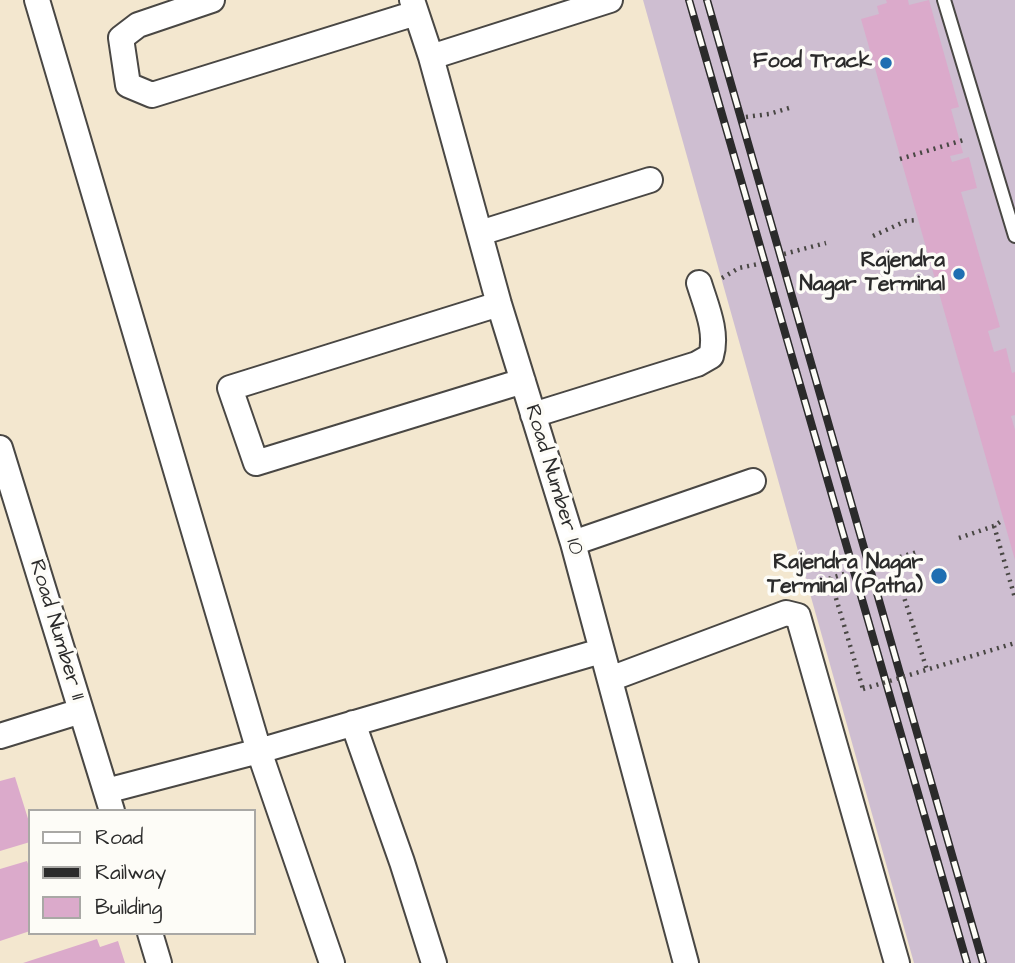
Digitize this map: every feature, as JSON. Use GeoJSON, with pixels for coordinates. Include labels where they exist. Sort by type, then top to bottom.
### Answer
{"type":"FeatureCollection","features":[{"type":"Feature","properties":{"kind":"street"},"geometry":{"type":"LineString","coordinates":[[37,0],[259,751],[332,963]]}},
{"type":"Feature","properties":{"kind":"street"},"geometry":{"type":"LineString","coordinates":[[212,0],[138,25],[121,38],[128,85],[152,94],[414,7]]}},
{"type":"Feature","properties":{"kind":"street"},"geometry":{"type":"LineString","coordinates":[[430,57],[610,0]]}},
{"type":"Feature","properties":{"kind":"street","name":"Road Number 10"},"geometry":{"type":"LineString","coordinates":[[414,7],[499,304],[573,544],[686,963]]}},
{"type":"Feature","properties":{"kind":"street"},"geometry":{"type":"LineString","coordinates":[[480,233],[650,180]]}},
{"type":"Feature","properties":{"kind":"street"},"geometry":{"type":"LineString","coordinates":[[533,415],[697,365],[711,356],[714,344],[710,280]]}},
{"type":"Feature","properties":{"kind":"street"},"geometry":{"type":"LineString","coordinates":[[499,304],[230,388],[256,463],[523,382]]}},
{"type":"Feature","properties":{"kind":"street","name":"Road Number 11"},"geometry":{"type":"LineString","coordinates":[[0,448],[109,801]]}},
{"type":"Feature","properties":{"kind":"street"},"geometry":{"type":"LineString","coordinates":[[573,544],[753,481]]}},
{"type":"Feature","properties":{"kind":"street"},"geometry":{"type":"LineString","coordinates":[[610,679],[786,613],[798,616],[897,963]]}},
{"type":"Feature","properties":{"kind":"street"},"geometry":{"type":"LineString","coordinates":[[109,801],[259,751],[601,651]]}},
{"type":"Feature","properties":{"kind":"street"},"geometry":{"type":"LineString","coordinates":[[0,737],[80,711]]}},
{"type":"Feature","properties":{"kind":"street"},"geometry":{"type":"LineString","coordinates":[[353,723],[434,963]]}},
{"type":"Feature","properties":{"kind":"street"},"geometry":{"type":"LineString","coordinates":[[151,935],[159,963]]}},
{"type":"Feature","properties":{"kind":"lane"},"geometry":{"type":"LineString","coordinates":[[944,0],[1015,236]]}},
{"type":"Feature","properties":{"kind":"path"},"geometry":{"type":"LineString","coordinates":[[746,117],[769,114],[789,107]]}},
{"type":"Feature","properties":{"kind":"path"},"geometry":{"type":"LineString","coordinates":[[900,159],[960,143],[983,131]]}},
{"type":"Feature","properties":{"kind":"path"},"geometry":{"type":"LineString","coordinates":[[873,236],[906,221],[918,220]]}},
{"type":"Feature","properties":{"kind":"path"},"geometry":{"type":"LineString","coordinates":[[784,254],[826,243]]}},
{"type":"Feature","properties":{"kind":"path"},"geometry":{"type":"LineString","coordinates":[[710,280],[739,268],[758,264]]}},
{"type":"Feature","properties":{"kind":"path"},"geometry":{"type":"LineString","coordinates":[[959,538],[994,526],[1003,520]]}},
{"type":"Feature","properties":{"kind":"path"},"geometry":{"type":"LineString","coordinates":[[994,526],[1015,598]]}},
{"type":"Feature","properties":{"kind":"path"},"geometry":{"type":"LineString","coordinates":[[873,565],[917,552]]}},
{"type":"Feature","properties":{"kind":"path"},"geometry":{"type":"LineString","coordinates":[[892,559],[927,670]]}},
{"type":"Feature","properties":{"kind":"path"},"geometry":{"type":"LineString","coordinates":[[809,585],[847,573]]}},
{"type":"Feature","properties":{"kind":"path"},"geometry":{"type":"LineString","coordinates":[[830,578],[863,689],[1015,643]]}},
{"type":"Feature","properties":{"kind":"shaded area","name":"Rajendra Nagar Terminal"},"geometry":{"type":"Polygon","coordinates":[[[643,0],[1015,0],[1015,963],[914,963],[643,0]]]}},
{"type":"Feature","properties":{"kind":"building","name":"Rajendra Nagar Terminal"},"geometry":{"type":"Polygon","coordinates":[[[886,0],[908,0],[909,5],[929,0],[959,107],[951,109],[963,153],[950,156],[952,162],[969,157],[977,188],[961,192],[1000,327],[988,331],[994,352],[1006,348],[1012,373],[1015,372],[1015,415],[1011,416],[1015,430],[1015,560],[861,19],[879,14],[877,6],[887,3],[886,0]]]}},
{"type":"Feature","properties":{"kind":"building"},"geometry":{"type":"Polygon","coordinates":[[[15,777],[28,819],[28,843],[0,851],[0,781],[15,777]]]}},
{"type":"Feature","properties":{"kind":"building"},"geometry":{"type":"Polygon","coordinates":[[[27,861],[28,864],[28,932],[0,941],[0,869],[27,861]]]}},
{"type":"Feature","properties":{"kind":"building"},"geometry":{"type":"Polygon","coordinates":[[[97,939],[100,947],[118,941],[125,963],[23,963],[97,939]]]}},
{"type":"Feature","properties":{"kind":"railway"},"geometry":{"type":"LineString","coordinates":[[689,0],[967,963]]}},
{"type":"Feature","properties":{"kind":"railway"},"geometry":{"type":"LineString","coordinates":[[707,0],[983,963]]}},
{"type":"Feature","properties":{"kind":"place","name":"Food Track"},"geometry":{"type":"Point","coordinates":[886,63]}},
{"type":"Feature","properties":{"kind":"place","name":"Rajendra Nagar Terminal"},"geometry":{"type":"Point","coordinates":[959,274]}},
{"type":"Feature","properties":{"kind":"place","name":"Rajendra Nagar Terminal (Patna)"},"geometry":{"type":"Point","coordinates":[939,576]}}]}
